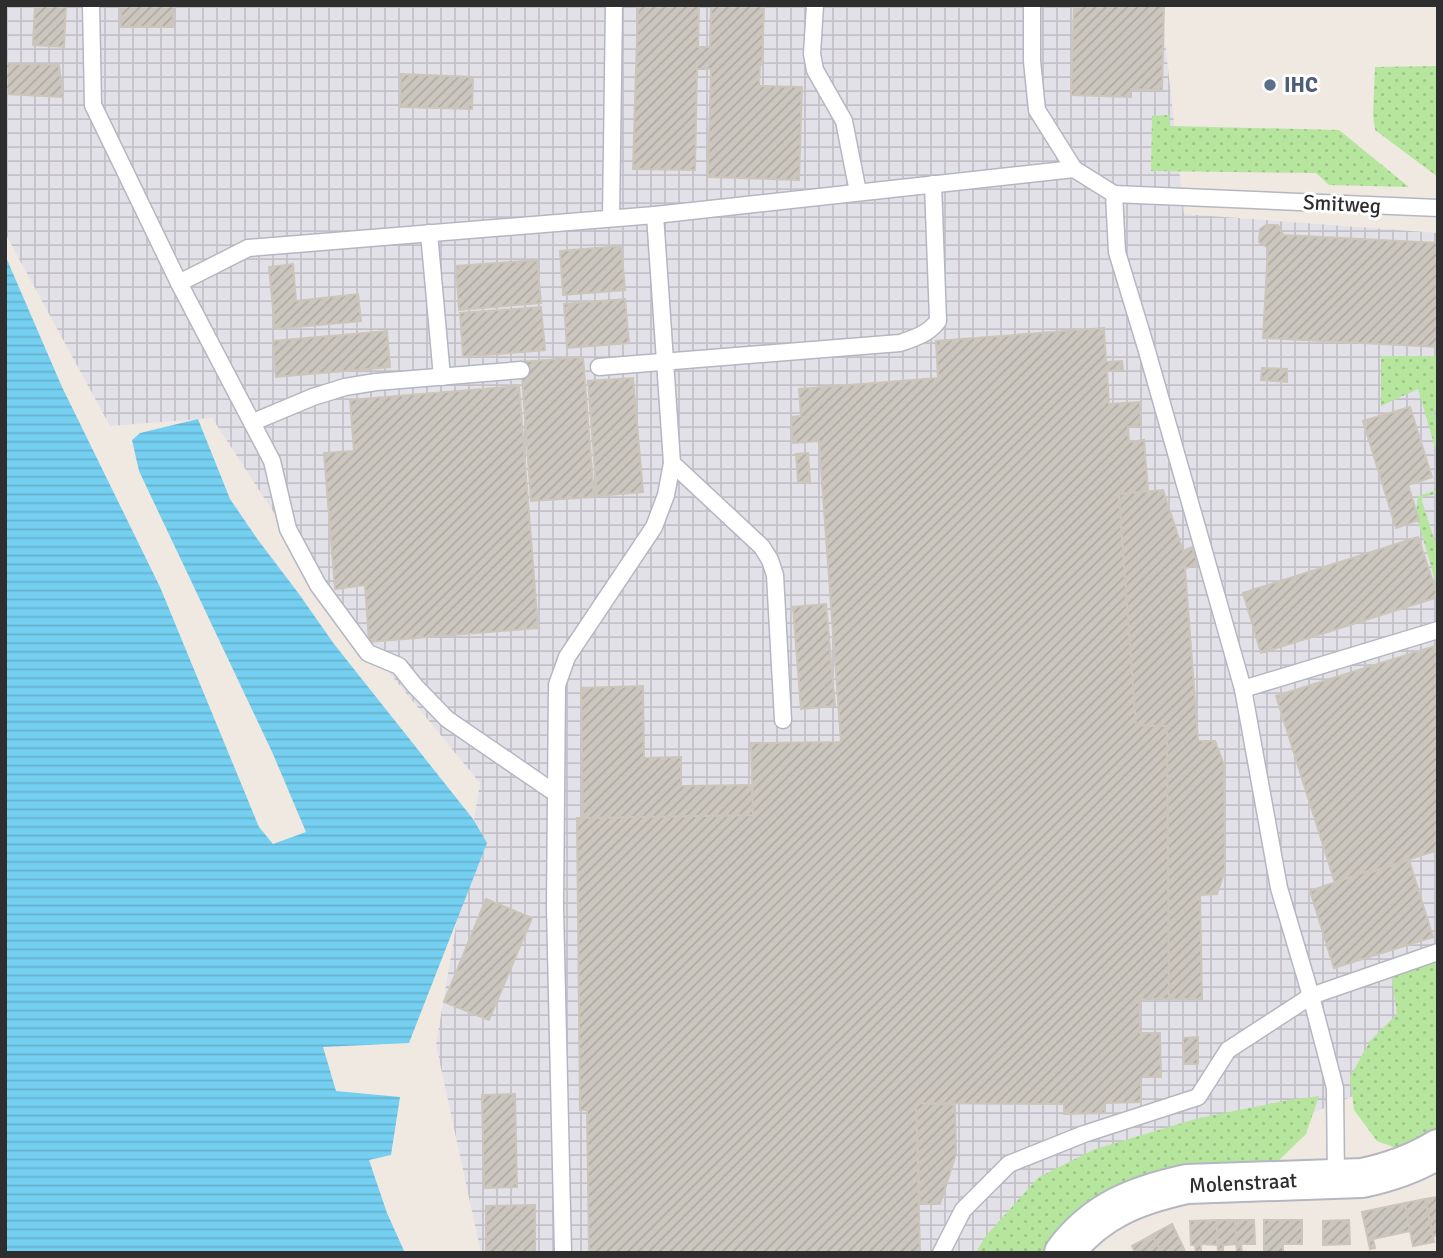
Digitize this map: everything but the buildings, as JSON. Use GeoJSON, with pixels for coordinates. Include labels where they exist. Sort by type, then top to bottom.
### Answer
{"type":"FeatureCollection","features":[{"type":"Feature","properties":{"kind":"street","name":"Molenstraat"},"geometry":{"type":"LineString","coordinates":[[1064,1253],[1092,1224],[1112,1209],[1160,1190],[1187,1184],[1362,1178],[1416,1162],[1438,1149]]}},
{"type":"Feature","properties":{"kind":"lane"},"geometry":{"type":"LineString","coordinates":[[91,5],[93,106],[178,283],[272,461],[288,529],[318,585],[368,653],[399,666],[447,719],[555,793]]}},
{"type":"Feature","properties":{"kind":"lane"},"geometry":{"type":"LineString","coordinates":[[611,218],[614,5]]}},
{"type":"Feature","properties":{"kind":"lane"},"geometry":{"type":"LineString","coordinates":[[815,5],[812,54],[814,70],[844,121],[858,192]]}},
{"type":"Feature","properties":{"kind":"lane"},"geometry":{"type":"LineString","coordinates":[[1032,5],[1032,61],[1037,110],[1074,169],[1114,194],[1116,252],[1147,351],[1243,689],[1279,888],[1335,1088],[1336,1180]]}},
{"type":"Feature","properties":{"kind":"lane"},"geometry":{"type":"LineString","coordinates":[[178,283],[248,248],[655,215],[1074,169]]}},
{"type":"Feature","properties":{"kind":"lane"},"geometry":{"type":"LineString","coordinates":[[598,367],[900,343],[919,337],[932,329],[938,321],[933,184]]}},
{"type":"Feature","properties":{"kind":"lane","name":"Smitweg"},"geometry":{"type":"LineString","coordinates":[[1114,194],[1438,208]]}},
{"type":"Feature","properties":{"kind":"lane"},"geometry":{"type":"LineString","coordinates":[[563,1253],[555,922],[557,685],[568,657],[654,527],[666,495],[672,463],[655,215]]}},
{"type":"Feature","properties":{"kind":"lane"},"geometry":{"type":"LineString","coordinates":[[429,233],[442,377]]}},
{"type":"Feature","properties":{"kind":"lane"},"geometry":{"type":"LineString","coordinates":[[253,422],[345,387],[521,370]]}},
{"type":"Feature","properties":{"kind":"lane"},"geometry":{"type":"LineString","coordinates":[[672,463],[762,547],[770,560],[775,575],[783,720]]}},
{"type":"Feature","properties":{"kind":"lane"},"geometry":{"type":"LineString","coordinates":[[1243,689],[1438,630]]}},
{"type":"Feature","properties":{"kind":"lane"},"geometry":{"type":"LineString","coordinates":[[941,1253],[963,1210],[1009,1164],[1084,1134],[1198,1097],[1228,1050],[1311,996],[1438,952]]}},
{"type":"Feature","properties":{"kind":"shaded area"},"geometry":{"type":"Polygon","coordinates":[[[5,5],[1161,5],[1184,214],[1438,233],[1438,1036],[1397,1078],[1043,1224],[1032,1253],[481,1253],[436,1045],[480,783],[337,609],[212,418],[110,426],[5,233],[5,5]]]}},
{"type":"Feature","properties":{"kind":"green space"},"geometry":{"type":"Polygon","coordinates":[[[1438,52],[1438,177],[1375,130],[1373,115],[1375,67],[1436,66],[1438,52]]]}},
{"type":"Feature","properties":{"kind":"green space"},"geometry":{"type":"Polygon","coordinates":[[[1169,115],[1170,126],[1339,130],[1409,187],[1329,185],[1316,173],[1151,171],[1152,116],[1169,115]]]}},
{"type":"Feature","properties":{"kind":"green space"},"geometry":{"type":"Polygon","coordinates":[[[1381,356],[1438,356],[1438,410],[1434,411],[1438,426],[1438,458],[1418,389],[1381,406],[1381,356]]]}},
{"type":"Feature","properties":{"kind":"green space"},"geometry":{"type":"Polygon","coordinates":[[[1438,490],[1438,493],[1421,498],[1438,551],[1438,590],[1416,514],[1418,496],[1438,490]]]}},
{"type":"Feature","properties":{"kind":"green space"},"geometry":{"type":"Polygon","coordinates":[[[1438,958],[1438,1138],[1407,1152],[1377,1141],[1354,1110],[1350,1077],[1370,1041],[1397,1014],[1391,974],[1438,958]]]}},
{"type":"Feature","properties":{"kind":"green space"},"geometry":{"type":"Polygon","coordinates":[[[1319,1096],[1306,1134],[1267,1172],[1209,1174],[1056,1253],[976,1253],[984,1238],[1039,1177],[1095,1149],[1199,1118],[1319,1096]]]}},
{"type":"Feature","properties":{"kind":"water"},"geometry":{"type":"Polygon","coordinates":[[[5,255],[62,387],[160,587],[259,827],[273,844],[306,832],[273,754],[139,471],[132,440],[140,433],[198,419],[230,499],[334,644],[473,819],[487,843],[409,1043],[323,1047],[336,1091],[400,1097],[391,1155],[369,1160],[387,1213],[405,1253],[5,1253],[5,255]]]}},
{"type":"Feature","properties":{"kind":"place","name":"IHC"},"geometry":{"type":"Point","coordinates":[1270,85]}}]}
